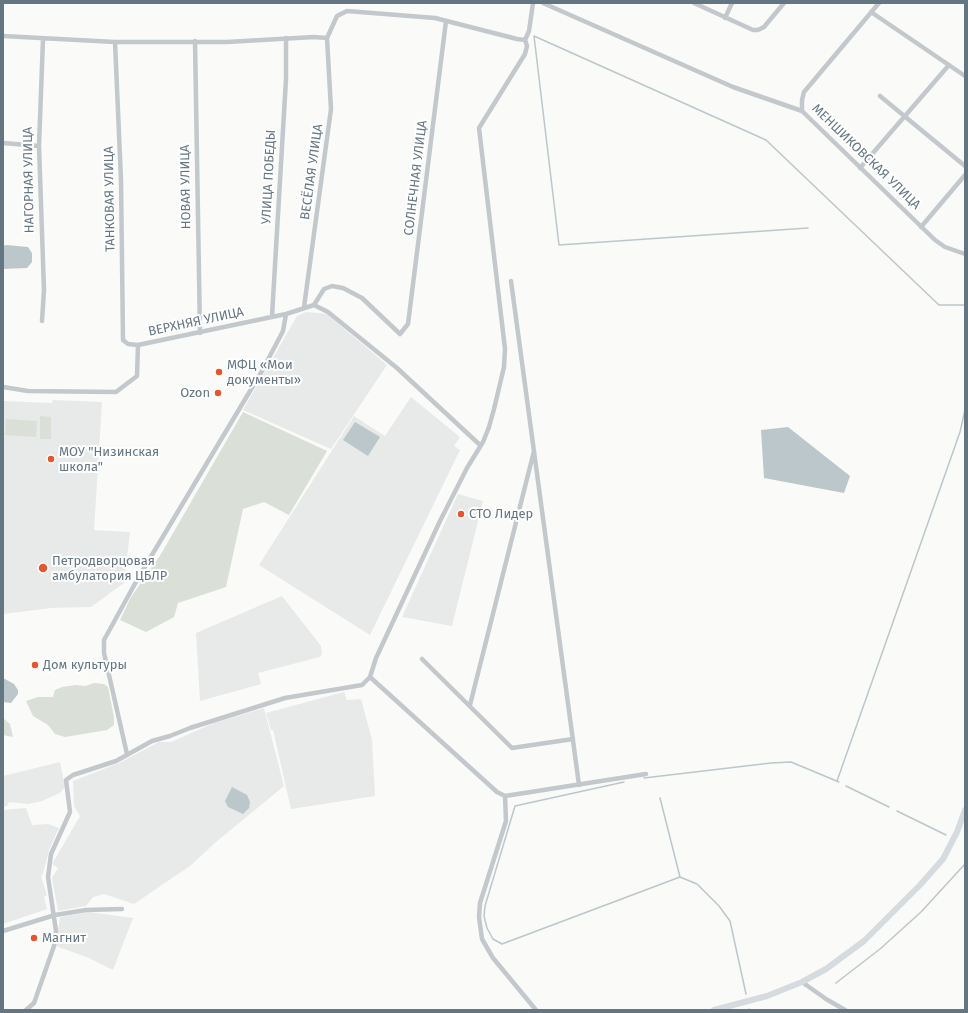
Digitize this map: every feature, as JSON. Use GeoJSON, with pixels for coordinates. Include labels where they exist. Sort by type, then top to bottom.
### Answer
{"type":"FeatureCollection","features":[{"type":"Feature","properties":{"kind":"street"},"geometry":{"type":"LineString","coordinates":[[26,1010],[34,1003],[52,953],[56,931],[56,915],[48,877],[50,854],[70,812],[66,780],[73,776],[116,761],[152,741],[285,698],[362,685],[370,677],[376,658],[428,548],[489,427],[504,367],[505,349],[479,128],[525,54],[527,46],[525,40],[529,31],[532,3]]}},
{"type":"Feature","properties":{"kind":"street"},"geometry":{"type":"LineString","coordinates":[[542,3],[733,87],[802,111]]}},
{"type":"Feature","properties":{"kind":"street"},"geometry":{"type":"LineString","coordinates":[[694,3],[753,30],[758,30],[764,26],[784,3]]}},
{"type":"Feature","properties":{"kind":"street"},"geometry":{"type":"LineString","coordinates":[[725,18],[732,3]]}},
{"type":"Feature","properties":{"kind":"street","name":"МЕНШИКОВСКАЯ УЛИЦА"},"geometry":{"type":"LineString","coordinates":[[879,3],[804,92],[802,111],[935,240],[945,247],[965,254]]}},
{"type":"Feature","properties":{"kind":"street"},"geometry":{"type":"LineString","coordinates":[[3,36],[115,42],[227,42],[286,38],[327,38],[337,16],[347,11],[435,18],[517,40],[525,40]]}},
{"type":"Feature","properties":{"kind":"street"},"geometry":{"type":"LineString","coordinates":[[871,12],[965,76]]}},
{"type":"Feature","properties":{"kind":"street","name":"СОЛНЕЧНАЯ УЛИЦА"},"geometry":{"type":"LineString","coordinates":[[314,305],[324,289],[332,286],[344,288],[362,298],[400,334],[408,324],[446,21]]}},
{"type":"Feature","properties":{"kind":"street","name":"УЛИЦА ПОБЕДЫ"},"geometry":{"type":"LineString","coordinates":[[272,316],[286,79],[286,38]]}},
{"type":"Feature","properties":{"kind":"street","name":"ВЕСЁЛАЯ УЛИЦА"},"geometry":{"type":"LineString","coordinates":[[304,308],[331,109],[327,38]]}},
{"type":"Feature","properties":{"kind":"street","name":"НАГОРНАЯ УЛИЦА"},"geometry":{"type":"LineString","coordinates":[[42,321],[44,290],[39,146],[43,39]]}},
{"type":"Feature","properties":{"kind":"street","name":"ТАНКОВАЯ УЛИЦА"},"geometry":{"type":"LineString","coordinates":[[115,42],[121,180],[123,340],[128,344],[138,345]]}},
{"type":"Feature","properties":{"kind":"street","name":"НОВАЯ УЛИЦА"},"geometry":{"type":"LineString","coordinates":[[195,42],[200,333]]}},
{"type":"Feature","properties":{"kind":"street"},"geometry":{"type":"LineString","coordinates":[[860,168],[949,65]]}},
{"type":"Feature","properties":{"kind":"street"},"geometry":{"type":"LineString","coordinates":[[880,96],[965,166]]}},
{"type":"Feature","properties":{"kind":"street"},"geometry":{"type":"LineString","coordinates":[[3,143],[39,146]]}},
{"type":"Feature","properties":{"kind":"street"},"geometry":{"type":"LineString","coordinates":[[921,227],[965,175]]}},
{"type":"Feature","properties":{"kind":"street"},"geometry":{"type":"LineString","coordinates":[[511,281],[579,785]]}},
{"type":"Feature","properties":{"kind":"street"},"geometry":{"type":"LineString","coordinates":[[314,305],[328,312],[397,368],[480,445]]}},
{"type":"Feature","properties":{"kind":"street","name":"ВЕРХНЯЯ УЛИЦА"},"geometry":{"type":"LineString","coordinates":[[3,387],[28,391],[116,392],[137,376],[138,345],[286,314],[314,305]]}},
{"type":"Feature","properties":{"kind":"street"},"geometry":{"type":"LineString","coordinates":[[127,754],[104,653],[104,640],[137,580],[171,526],[262,371],[283,331],[286,314]]}},
{"type":"Feature","properties":{"kind":"street"},"geometry":{"type":"LineString","coordinates":[[470,705],[534,448]]}},
{"type":"Feature","properties":{"kind":"street"},"geometry":{"type":"LineString","coordinates":[[422,659],[512,748],[573,739]]}},
{"type":"Feature","properties":{"kind":"street"},"geometry":{"type":"LineString","coordinates":[[370,677],[497,792],[505,796],[646,774]]}},
{"type":"Feature","properties":{"kind":"street"},"geometry":{"type":"LineString","coordinates":[[505,796],[507,808],[506,821],[480,903],[479,917],[482,939],[492,958],[536,1010]]}},
{"type":"Feature","properties":{"kind":"street"},"geometry":{"type":"LineString","coordinates":[[714,1010],[767,996],[802,982],[826,969],[864,941],[920,885],[943,859],[957,832],[965,810]]}},
{"type":"Feature","properties":{"kind":"street"},"geometry":{"type":"LineString","coordinates":[[3,931],[56,915],[86,910],[122,909]]}},
{"type":"Feature","properties":{"kind":"street"},"geometry":{"type":"LineString","coordinates":[[802,982],[845,1010]]}},
{"type":"Feature","properties":{"kind":"shaded area"},"geometry":{"type":"Polygon","coordinates":[[[3,246],[28,247],[32,253],[32,262],[27,268],[3,269],[3,246]]]}},
{"type":"Feature","properties":{"kind":"shaded area"},"geometry":{"type":"Polygon","coordinates":[[[306,312],[327,314],[387,365],[331,449],[243,410],[297,316],[306,312]]]}},
{"type":"Feature","properties":{"kind":"shaded area"},"geometry":{"type":"Polygon","coordinates":[[[411,397],[460,437],[454,446],[460,450],[370,635],[259,565],[354,416],[385,436],[411,397]]]}},
{"type":"Feature","properties":{"kind":"shaded area"},"geometry":{"type":"Polygon","coordinates":[[[53,400],[102,402],[94,530],[130,532],[124,583],[91,607],[51,608],[3,614],[3,401],[52,403],[53,400]]]}},
{"type":"Feature","properties":{"kind":"shaded area"},"geometry":{"type":"Polygon","coordinates":[[[243,412],[327,451],[289,515],[264,502],[243,509],[226,587],[178,603],[174,617],[146,632],[120,620],[131,597],[161,554],[243,412]]]}},
{"type":"Feature","properties":{"kind":"shaded area"},"geometry":{"type":"Polygon","coordinates":[[[40,416],[51,417],[51,439],[40,439],[40,416]]]}},
{"type":"Feature","properties":{"kind":"shaded area"},"geometry":{"type":"Polygon","coordinates":[[[6,419],[37,421],[36,437],[5,435],[6,419]]]}},
{"type":"Feature","properties":{"kind":"shaded area"},"geometry":{"type":"Polygon","coordinates":[[[355,422],[380,437],[368,456],[343,440],[355,422]]]}},
{"type":"Feature","properties":{"kind":"shaded area"},"geometry":{"type":"Polygon","coordinates":[[[788,427],[850,476],[844,493],[764,478],[761,430],[788,427]]]}},
{"type":"Feature","properties":{"kind":"shaded area"},"geometry":{"type":"Polygon","coordinates":[[[458,494],[483,501],[452,626],[402,617],[458,494]]]}},
{"type":"Feature","properties":{"kind":"shaded area"},"geometry":{"type":"Polygon","coordinates":[[[282,596],[321,646],[322,654],[320,657],[258,673],[261,684],[200,701],[196,633],[282,596]]]}},
{"type":"Feature","properties":{"kind":"shaded area"},"geometry":{"type":"Polygon","coordinates":[[[3,678],[14,684],[18,690],[18,694],[11,703],[3,702],[3,678]]]}},
{"type":"Feature","properties":{"kind":"shaded area"},"geometry":{"type":"Polygon","coordinates":[[[94,683],[104,684],[108,687],[114,717],[114,725],[107,730],[65,737],[55,734],[48,725],[33,716],[26,701],[38,697],[53,697],[55,690],[62,687],[76,685],[85,686],[94,683]]]}},
{"type":"Feature","properties":{"kind":"shaded area"},"geometry":{"type":"Polygon","coordinates":[[[344,692],[347,700],[361,699],[372,740],[375,796],[291,809],[273,730],[271,730],[266,713],[344,692]]]}},
{"type":"Feature","properties":{"kind":"shaded area"},"geometry":{"type":"Polygon","coordinates":[[[264,708],[284,786],[216,842],[190,866],[134,904],[104,894],[93,897],[86,906],[58,911],[52,878],[58,868],[52,864],[80,816],[74,806],[73,781],[119,763],[159,742],[171,742],[214,723],[264,708]]]}},
{"type":"Feature","properties":{"kind":"shaded area"},"geometry":{"type":"Polygon","coordinates":[[[3,718],[10,724],[13,737],[3,735],[3,718]]]}},
{"type":"Feature","properties":{"kind":"shaded area"},"geometry":{"type":"Polygon","coordinates":[[[60,762],[65,787],[60,793],[42,801],[28,804],[9,802],[7,806],[3,807],[3,776],[60,762]]]}},
{"type":"Feature","properties":{"kind":"shaded area"},"geometry":{"type":"Polygon","coordinates":[[[232,787],[247,795],[250,802],[249,808],[243,814],[228,807],[225,801],[232,787]]]}},
{"type":"Feature","properties":{"kind":"shaded area"},"geometry":{"type":"Polygon","coordinates":[[[26,808],[32,825],[48,824],[59,828],[49,850],[43,874],[41,876],[47,895],[44,897],[47,909],[3,924],[3,810],[26,808]]]}},
{"type":"Feature","properties":{"kind":"shaded area"},"geometry":{"type":"Polygon","coordinates":[[[89,912],[133,918],[113,970],[89,958],[56,946],[60,917],[89,912]]]}},
{"type":"Feature","properties":{"kind":"waterway"},"geometry":{"type":"LineString","coordinates":[[808,228],[559,245],[534,36],[766,140],[939,305],[965,305]]}},
{"type":"Feature","properties":{"kind":"waterway"},"geometry":{"type":"LineString","coordinates":[[837,781],[960,432],[965,410]]}},
{"type":"Feature","properties":{"kind":"waterway"},"geometry":{"type":"LineString","coordinates":[[644,778],[791,762],[839,782]]}},
{"type":"Feature","properties":{"kind":"waterway"},"geometry":{"type":"LineString","coordinates":[[624,782],[515,806],[485,906],[484,916],[487,928],[493,939],[502,944],[680,877],[697,884],[719,906],[730,921],[746,994]]}},
{"type":"Feature","properties":{"kind":"waterway"},"geometry":{"type":"LineString","coordinates":[[846,786],[889,807]]}},
{"type":"Feature","properties":{"kind":"waterway"},"geometry":{"type":"LineString","coordinates":[[660,798],[680,877]]}},
{"type":"Feature","properties":{"kind":"waterway"},"geometry":{"type":"LineString","coordinates":[[897,811],[946,835]]}},
{"type":"Feature","properties":{"kind":"waterway"},"geometry":{"type":"LineString","coordinates":[[836,983],[880,949],[921,912],[965,864]]}},
{"type":"Feature","properties":{"kind":"place","name":"МФЦ «Мои документы»"},"geometry":{"type":"Point","coordinates":[219,372]}},
{"type":"Feature","properties":{"kind":"place","name":"Ozon"},"geometry":{"type":"Point","coordinates":[218,393]}},
{"type":"Feature","properties":{"kind":"place","name":"МОУ \"Низинская школа\""},"geometry":{"type":"Point","coordinates":[51,459]}},
{"type":"Feature","properties":{"kind":"place","name":"СТО Лидер"},"geometry":{"type":"Point","coordinates":[461,514]}},
{"type":"Feature","properties":{"kind":"place","name":"Петродворцовая амбулатория ЦБЛР"},"geometry":{"type":"Point","coordinates":[43,568]}},
{"type":"Feature","properties":{"kind":"place","name":"Дом культуры"},"geometry":{"type":"Point","coordinates":[35,665]}},
{"type":"Feature","properties":{"kind":"place","name":"Магнит"},"geometry":{"type":"Point","coordinates":[34,938]}}]}
